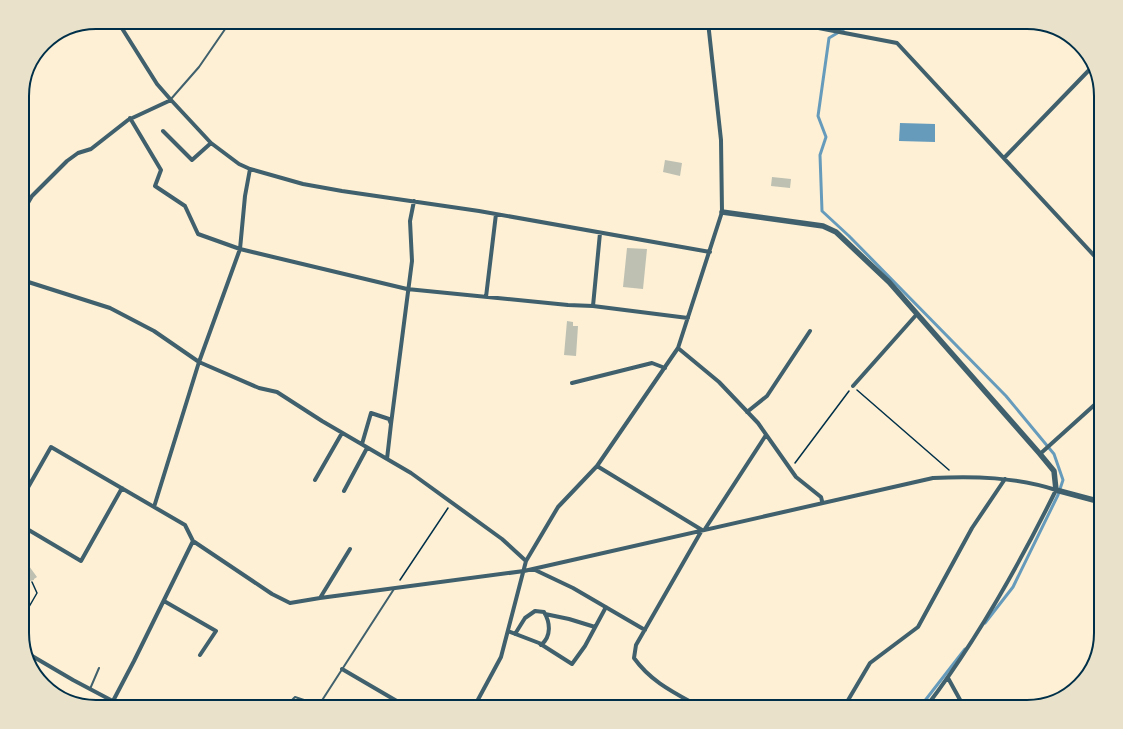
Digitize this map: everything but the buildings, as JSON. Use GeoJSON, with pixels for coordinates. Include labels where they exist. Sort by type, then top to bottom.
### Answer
{"type":"FeatureCollection","features":[{"type":"Feature","properties":{"kind":"street"},"geometry":{"type":"LineString","coordinates":[[122,29],[157,84],[171,100],[212,143],[239,164],[250,169],[303,184],[342,192],[414,201],[496,214],[710,252]]}},
{"type":"Feature","properties":{"kind":"street"},"geometry":{"type":"LineString","coordinates":[[478,700],[502,657],[526,561],[558,507],[598,466],[678,348],[722,212],[721,140],[709,29]]}},
{"type":"Feature","properties":{"kind":"street"},"geometry":{"type":"LineString","coordinates":[[824,29],[897,43],[1094,255]]}},
{"type":"Feature","properties":{"kind":"street"},"geometry":{"type":"LineString","coordinates":[[1004,158],[1089,70]]}},
{"type":"Feature","properties":{"kind":"street"},"geometry":{"type":"LineString","coordinates":[[29,201],[32,196],[67,161],[78,153],[90,148],[130,118],[171,100]]}},
{"type":"Feature","properties":{"kind":"street"},"geometry":{"type":"LineString","coordinates":[[130,118],[161,170],[155,186],[185,206],[198,234],[240,249],[407,289],[568,305],[593,306],[688,318]]}},
{"type":"Feature","properties":{"kind":"street"},"geometry":{"type":"LineString","coordinates":[[163,131],[192,160],[212,143]]}},
{"type":"Feature","properties":{"kind":"street"},"geometry":{"type":"LineString","coordinates":[[154,506],[199,362],[240,249],[244,196],[250,169]]}},
{"type":"Feature","properties":{"kind":"street"},"geometry":{"type":"LineString","coordinates":[[387,460],[407,289],[412,261],[410,221],[414,201]]}},
{"type":"Feature","properties":{"kind":"street"},"geometry":{"type":"LineString","coordinates":[[722,212],[823,226],[836,232],[889,282],[1054,471],[1056,490],[1015,569],[948,678],[931,700]]}},
{"type":"Feature","properties":{"kind":"street"},"geometry":{"type":"LineString","coordinates":[[486,297],[496,214]]}},
{"type":"Feature","properties":{"kind":"street"},"geometry":{"type":"LineString","coordinates":[[593,306],[600,233]]}},
{"type":"Feature","properties":{"kind":"street"},"geometry":{"type":"LineString","coordinates":[[29,282],[110,308],[154,331],[199,362],[258,388],[277,392],[342,433],[411,473],[502,539],[526,561]]}},
{"type":"Feature","properties":{"kind":"street"},"geometry":{"type":"LineString","coordinates":[[853,386],[917,314]]}},
{"type":"Feature","properties":{"kind":"street"},"geometry":{"type":"LineString","coordinates":[[747,412],[767,396],[810,331]]}},
{"type":"Feature","properties":{"kind":"street"},"geometry":{"type":"LineString","coordinates":[[678,348],[719,382],[766,435],[796,477],[821,497],[822,501]]}},
{"type":"Feature","properties":{"kind":"street"},"geometry":{"type":"LineString","coordinates":[[572,383],[652,363],[665,368]]}},
{"type":"Feature","properties":{"kind":"street"},"geometry":{"type":"LineString","coordinates":[[1040,454],[1094,406]]}},
{"type":"Feature","properties":{"kind":"street"},"geometry":{"type":"LineString","coordinates":[[362,444],[371,413],[388,418],[392,424]]}},
{"type":"Feature","properties":{"kind":"street"},"geometry":{"type":"LineString","coordinates":[[315,480],[342,433]]}},
{"type":"Feature","properties":{"kind":"street"},"geometry":{"type":"LineString","coordinates":[[688,700],[658,683],[643,671],[634,658],[636,645],[704,529],[766,435]]}},
{"type":"Feature","properties":{"kind":"street"},"geometry":{"type":"LineString","coordinates":[[29,486],[51,447],[185,525],[193,541],[272,594],[290,604],[320,598],[524,571],[822,501],[933,478],[956,477],[1005,479],[1039,484],[1094,500]]}},
{"type":"Feature","properties":{"kind":"street"},"geometry":{"type":"LineString","coordinates":[[344,491],[367,448]]}},
{"type":"Feature","properties":{"kind":"street"},"geometry":{"type":"LineString","coordinates":[[598,466],[704,529]]}},
{"type":"Feature","properties":{"kind":"street"},"geometry":{"type":"LineString","coordinates":[[848,700],[870,663],[918,627],[972,528],[1005,479]]}},
{"type":"Feature","properties":{"kind":"street"},"geometry":{"type":"LineString","coordinates":[[29,530],[81,561],[122,488]]}},
{"type":"Feature","properties":{"kind":"street"},"geometry":{"type":"LineString","coordinates":[[114,700],[193,541]]}},
{"type":"Feature","properties":{"kind":"street"},"geometry":{"type":"LineString","coordinates":[[320,598],[350,549]]}},
{"type":"Feature","properties":{"kind":"street"},"geometry":{"type":"LineString","coordinates":[[533,568],[573,588],[645,630]]}},
{"type":"Feature","properties":{"kind":"street"},"geometry":{"type":"LineString","coordinates":[[164,601],[216,631],[200,655]]}},
{"type":"Feature","properties":{"kind":"street"},"geometry":{"type":"LineString","coordinates":[[508,631],[541,645],[572,664],[606,607]]}},
{"type":"Feature","properties":{"kind":"street"},"geometry":{"type":"LineString","coordinates":[[515,634],[525,618],[535,610],[595,627]]}},
{"type":"Feature","properties":{"kind":"street"},"geometry":{"type":"LineString","coordinates":[[541,645],[548,637],[549,628],[545,614]]}},
{"type":"Feature","properties":{"kind":"street"},"geometry":{"type":"LineString","coordinates":[[34,657],[111,700]]}},
{"type":"Feature","properties":{"kind":"street"},"geometry":{"type":"LineString","coordinates":[[342,669],[395,700]]}},
{"type":"Feature","properties":{"kind":"street"},"geometry":{"type":"LineString","coordinates":[[948,678],[960,700]]}},
{"type":"Feature","properties":{"kind":"lane"},"geometry":{"type":"LineString","coordinates":[[171,100],[199,67],[225,29]]}},
{"type":"Feature","properties":{"kind":"lane"},"geometry":{"type":"LineString","coordinates":[[322,700],[394,588]]}},
{"type":"Feature","properties":{"kind":"lane"},"geometry":{"type":"LineString","coordinates":[[90,689],[99,668]]}},
{"type":"Feature","properties":{"kind":"lane"},"geometry":{"type":"LineString","coordinates":[[292,700],[295,697],[304,700]]}},
{"type":"Feature","properties":{"kind":"path"},"geometry":{"type":"LineString","coordinates":[[790,469],[853,386],[945,465],[956,477]]}},
{"type":"Feature","properties":{"kind":"path"},"geometry":{"type":"LineString","coordinates":[[394,588],[452,502]]}},
{"type":"Feature","properties":{"kind":"path"},"geometry":{"type":"LineString","coordinates":[[29,607],[37,593],[32,582]]}},
{"type":"Feature","properties":{"kind":"water"},"geometry":{"type":"Polygon","coordinates":[[[900,123],[935,124],[935,142],[899,141],[900,123]]]}},
{"type":"Feature","properties":{"kind":"waterway"},"geometry":{"type":"LineString","coordinates":[[844,29],[829,38],[818,116],[826,137],[820,155],[822,211],[849,236],[1006,396],[1054,454],[1063,480],[1058,495],[1013,587],[985,623]]}},
{"type":"Feature","properties":{"kind":"waterway"},"geometry":{"type":"LineString","coordinates":[[925,700],[965,649]]}}]}
